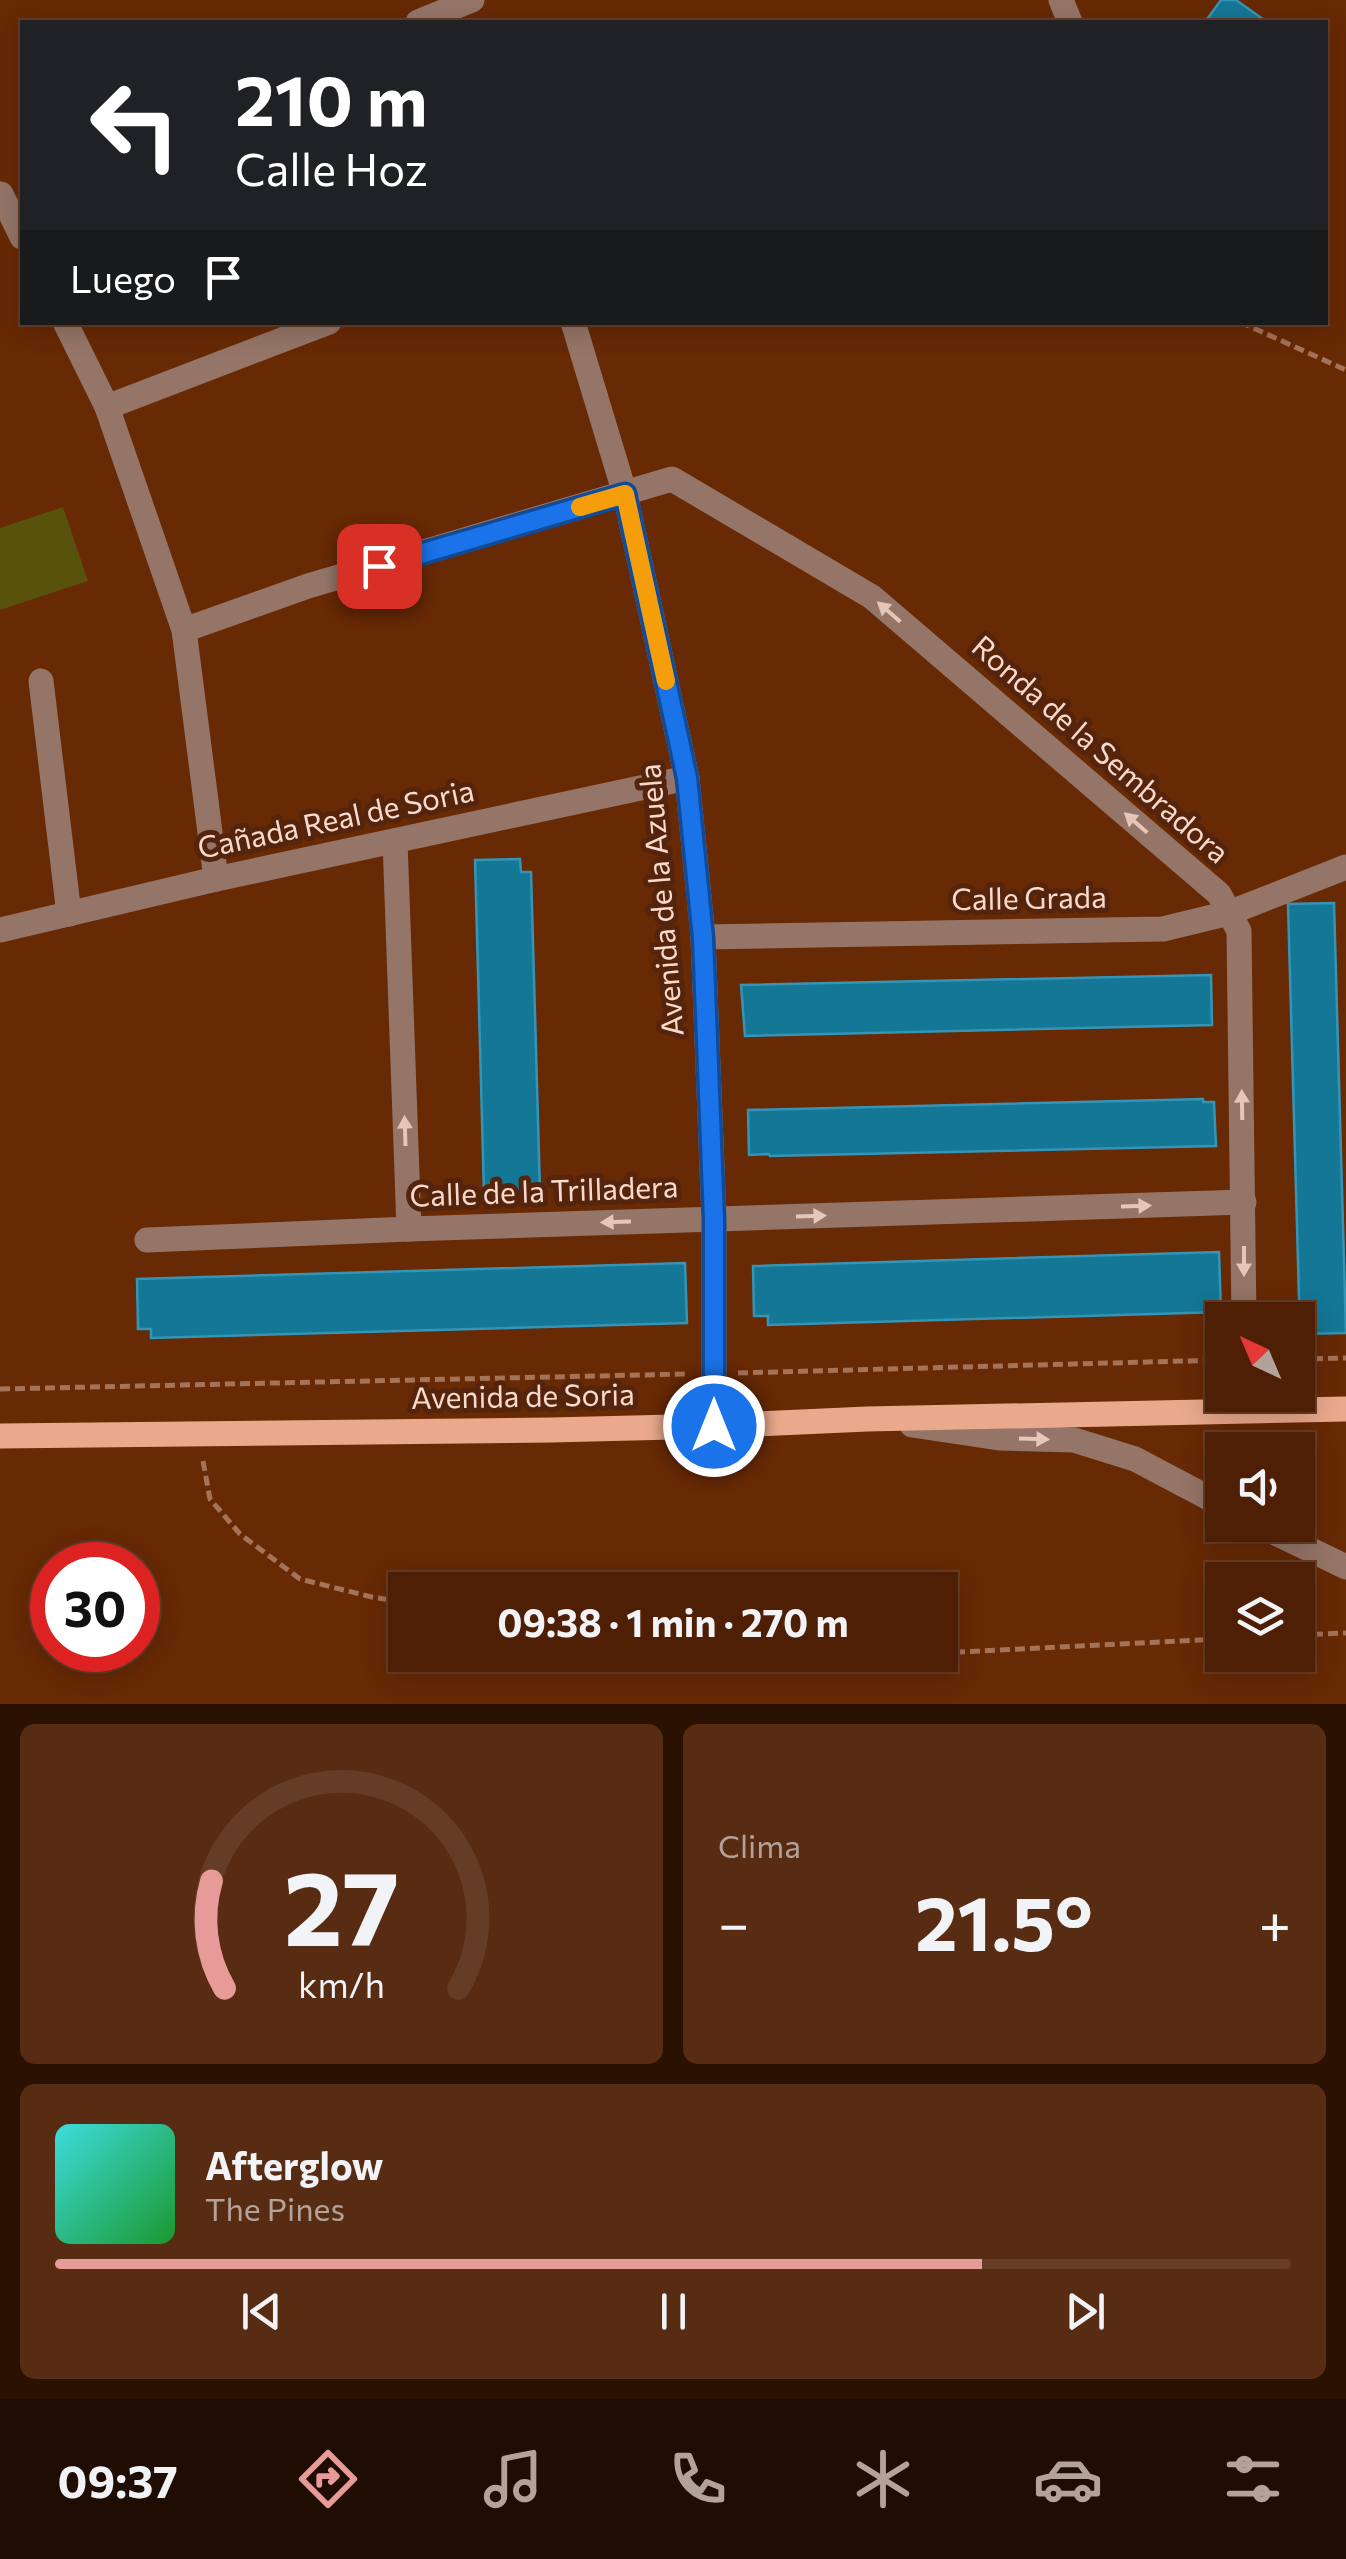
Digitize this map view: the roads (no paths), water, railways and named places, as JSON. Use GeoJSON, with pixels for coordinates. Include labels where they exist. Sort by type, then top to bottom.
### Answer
{"type":"FeatureCollection","features":[{"type":"Feature","properties":{"kind":"main road","name":"Avenida de Soria"},"geometry":{"type":"LineString","coordinates":[[0,1436],[714,1426],[1205,1405]]}},
{"type":"Feature","properties":{"kind":"main road","name":"Avenida de Soria"},"geometry":{"type":"LineString","coordinates":[[1315,1407],[1346,1409]]}},
{"type":"Feature","properties":{"kind":"street"},"geometry":{"type":"LineString","coordinates":[[424,20],[459,8]]}},
{"type":"Feature","properties":{"kind":"street"},"geometry":{"type":"LineString","coordinates":[[1,194],[20,233]]}},
{"type":"Feature","properties":{"kind":"street"},"geometry":{"type":"LineString","coordinates":[[66,325],[107,407],[184,630],[216,879]]}},
{"type":"Feature","properties":{"kind":"street"},"geometry":{"type":"LineString","coordinates":[[107,407],[321,325]]}},
{"type":"Feature","properties":{"kind":"street","name":"Avenida de la Azuela"},"geometry":{"type":"LineString","coordinates":[[574,325],[625,494],[687,778],[703,938],[714,1219],[714,1426]]}},
{"type":"Feature","properties":{"kind":"street","name":"Ronda de la Sembradora"},"geometry":{"type":"LineString","coordinates":[[184,630],[308,586],[672,478],[872,596],[1219,894],[1229,912],[1239,931],[1244,1302]]}},
{"type":"Feature","properties":{"kind":"street"},"geometry":{"type":"LineString","coordinates":[[40,680],[69,914]]}},
{"type":"Feature","properties":{"kind":"street","name":"Cañada Real de Soria"},"geometry":{"type":"LineString","coordinates":[[0,930],[216,879],[687,778]]}},
{"type":"Feature","properties":{"kind":"street"},"geometry":{"type":"LineString","coordinates":[[395,841],[409,1229]]}},
{"type":"Feature","properties":{"kind":"street","name":"Calle Grada"},"geometry":{"type":"LineString","coordinates":[[703,938],[1163,929],[1229,912],[1346,867]]}},
{"type":"Feature","properties":{"kind":"street","name":"Calle de la Trilladera"},"geometry":{"type":"LineString","coordinates":[[147,1240],[1244,1202]]}},
{"type":"Feature","properties":{"kind":"street"},"geometry":{"type":"LineString","coordinates":[[868,1419],[999,1438],[1074,1440],[1135,1459],[1205,1497]]}},
{"type":"Feature","properties":{"kind":"street"},"geometry":{"type":"LineString","coordinates":[[1292,1542],[1346,1567]]}}]}
